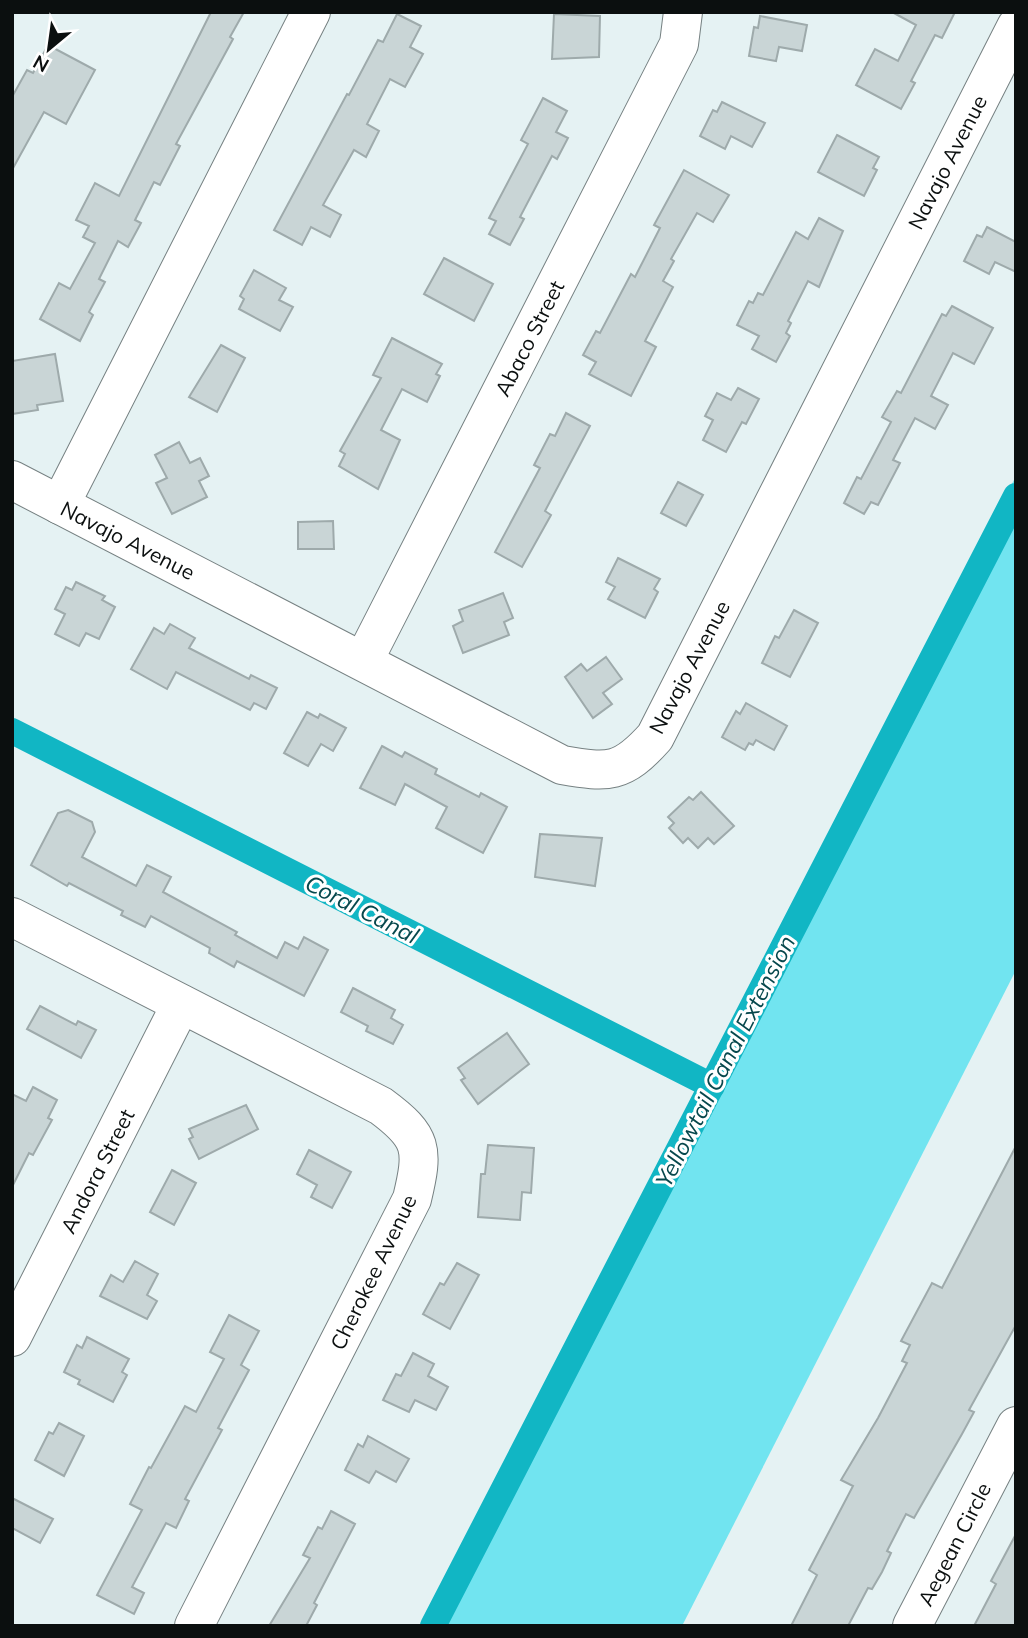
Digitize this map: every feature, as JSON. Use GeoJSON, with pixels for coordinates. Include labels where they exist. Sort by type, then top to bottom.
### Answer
{"type":"FeatureCollection","features":[{"type":"Feature","properties":{"kind":"street"},"geometry":{"type":"LineString","coordinates":[[60,505],[311,12]]}},
{"type":"Feature","properties":{"kind":"street","name":"Abaco Street"},"geometry":{"type":"LineString","coordinates":[[364,660],[679,44],[683,12]]}},
{"type":"Feature","properties":{"kind":"street","name":"Navajo Avenue"},"geometry":{"type":"LineString","coordinates":[[12,480],[364,660],[562,765],[603,772],[635,759],[655,737],[1016,27]]}},
{"type":"Feature","properties":{"kind":"street","name":"Cherokee Avenue"},"geometry":{"type":"LineString","coordinates":[[12,917],[381,1106],[410,1127],[421,1163],[412,1199],[194,1626]]}},
{"type":"Feature","properties":{"kind":"street","name":"Andora Street"},"geometry":{"type":"LineString","coordinates":[[12,1337],[181,1004]]}},
{"type":"Feature","properties":{"kind":"street","name":"Aegean Circle"},"geometry":{"type":"LineString","coordinates":[[912,1626],[1016,1426]]}},
{"type":"Feature","properties":{"kind":"shaded area"},"geometry":{"type":"Polygon","coordinates":[[[1016,476],[1016,970],[682,1626],[424,1626],[1016,476]]]}},
{"type":"Feature","properties":{"kind":"building"},"geometry":{"type":"Polygon","coordinates":[[[211,12],[244,12],[230,37],[233,39],[176,144],[180,146],[160,185],[154,182],[135,220],[141,223],[128,247],[118,241],[99,279],[105,282],[89,312],[93,315],[80,341],[40,319],[59,283],[70,289],[95,243],[83,237],[89,226],[76,220],[95,183],[119,196],[211,12]]]}},
{"type":"Feature","properties":{"kind":"building"},"geometry":{"type":"Polygon","coordinates":[[[892,12],[955,12],[942,38],[935,35],[911,81],[915,83],[901,109],[856,85],[875,49],[898,61],[916,25],[892,12]]]}},
{"type":"Feature","properties":{"kind":"building"},"geometry":{"type":"Polygon","coordinates":[[[397,14],[421,26],[410,47],[423,54],[405,87],[390,79],[367,124],[379,131],[366,157],[354,150],[323,205],[341,215],[330,237],[311,227],[302,245],[274,230],[347,94],[349,95],[378,40],[383,42],[397,14]]]}},
{"type":"Feature","properties":{"kind":"building"},"geometry":{"type":"Polygon","coordinates":[[[554,14],[600,16],[599,57],[552,59],[554,14]]]}},
{"type":"Feature","properties":{"kind":"building"},"geometry":{"type":"Polygon","coordinates":[[[760,16],[807,25],[802,51],[779,47],[776,61],[749,56],[754,27],[758,28],[760,16]]]}},
{"type":"Feature","properties":{"kind":"building"},"geometry":{"type":"Polygon","coordinates":[[[48,45],[95,70],[66,124],[44,112],[12,170],[12,97],[27,70],[33,73],[48,45]]]}},
{"type":"Feature","properties":{"kind":"building"},"geometry":{"type":"Polygon","coordinates":[[[543,98],[567,111],[556,132],[568,138],[557,159],[552,156],[520,217],[524,219],[510,245],[489,234],[496,221],[489,218],[528,144],[521,140],[543,98]]]}},
{"type":"Feature","properties":{"kind":"building"},"geometry":{"type":"Polygon","coordinates":[[[722,102],[765,123],[752,147],[731,136],[725,149],[700,136],[713,110],[717,112],[722,102]]]}},
{"type":"Feature","properties":{"kind":"building"},"geometry":{"type":"Polygon","coordinates":[[[837,135],[879,157],[873,168],[877,170],[864,196],[818,172],[837,135]]]}},
{"type":"Feature","properties":{"kind":"building"},"geometry":{"type":"Polygon","coordinates":[[[684,170],[729,195],[713,222],[697,213],[671,259],[674,261],[663,281],[673,287],[645,341],[656,347],[631,396],[589,374],[596,362],[583,355],[596,331],[600,333],[631,274],[635,277],[660,228],[654,225],[684,170]]]}},
{"type":"Feature","properties":{"kind":"building"},"geometry":{"type":"Polygon","coordinates":[[[819,218],[843,231],[819,287],[808,281],[788,321],[791,323],[786,333],[790,336],[776,362],[752,349],[759,336],[737,325],[749,301],[753,303],[758,293],[763,295],[796,232],[808,239],[819,218]]]}},
{"type":"Feature","properties":{"kind":"building"},"geometry":{"type":"Polygon","coordinates":[[[987,227],[1016,242],[1016,272],[995,262],[989,274],[964,261],[977,235],[982,237],[987,227]]]}},
{"type":"Feature","properties":{"kind":"building"},"geometry":{"type":"Polygon","coordinates":[[[444,258],[493,284],[474,321],[424,294],[444,258]]]}},
{"type":"Feature","properties":{"kind":"building"},"geometry":{"type":"Polygon","coordinates":[[[254,270],[286,288],[279,300],[293,307],[280,331],[239,309],[244,299],[240,296],[254,270]]]}},
{"type":"Feature","properties":{"kind":"building"},"geometry":{"type":"Polygon","coordinates":[[[952,306],[993,328],[974,364],[953,353],[931,396],[948,405],[935,429],[915,418],[893,460],[900,463],[878,505],[871,502],[864,514],[844,503],[857,477],[861,479],[891,422],[882,417],[897,391],[901,393],[942,314],[946,316],[952,306]]]}},
{"type":"Feature","properties":{"kind":"building"},"geometry":{"type":"Polygon","coordinates":[[[392,338],[442,364],[436,374],[440,376],[427,402],[402,389],[381,430],[400,440],[378,489],[339,466],[345,454],[340,451],[381,378],[373,375],[392,338]]]}},
{"type":"Feature","properties":{"kind":"building"},"geometry":{"type":"Polygon","coordinates":[[[221,345],[245,358],[217,412],[189,397],[221,345]]]}},
{"type":"Feature","properties":{"kind":"building"},"geometry":{"type":"Polygon","coordinates":[[[55,354],[63,401],[37,405],[38,410],[12,414],[12,361],[55,354]]]}},
{"type":"Feature","properties":{"kind":"building"},"geometry":{"type":"Polygon","coordinates":[[[738,388],[759,399],[746,424],[742,422],[726,452],[703,440],[713,420],[705,416],[717,393],[731,400],[738,388]]]}},
{"type":"Feature","properties":{"kind":"building"},"geometry":{"type":"Polygon","coordinates":[[[566,413],[590,426],[545,511],[551,515],[522,567],[495,552],[540,468],[534,465],[550,434],[555,436],[566,413]]]}},
{"type":"Feature","properties":{"kind":"building"},"geometry":{"type":"Polygon","coordinates":[[[179,442],[190,463],[200,458],[209,476],[199,481],[207,497],[172,514],[156,483],[167,478],[155,455],[179,442]]]}},
{"type":"Feature","properties":{"kind":"building"},"geometry":{"type":"Polygon","coordinates":[[[678,482],[703,495],[686,526],[661,513],[678,482]]]}},
{"type":"Feature","properties":{"kind":"building"},"geometry":{"type":"Polygon","coordinates":[[[333,521],[334,549],[298,549],[298,522],[333,521]]]}},
{"type":"Feature","properties":{"kind":"building"},"geometry":{"type":"Polygon","coordinates":[[[618,558],[660,579],[654,589],[658,592],[645,618],[608,599],[615,587],[606,582],[618,558]]]}},
{"type":"Feature","properties":{"kind":"building"},"geometry":{"type":"Polygon","coordinates":[[[76,582],[105,596],[102,600],[115,607],[99,639],[86,633],[79,646],[55,634],[65,614],[55,609],[66,587],[72,590],[76,582]]]}},
{"type":"Feature","properties":{"kind":"building"},"geometry":{"type":"Polygon","coordinates":[[[503,593],[513,618],[504,622],[509,635],[463,653],[453,626],[463,621],[459,610],[503,593]]]}},
{"type":"Feature","properties":{"kind":"building"},"geometry":{"type":"Polygon","coordinates":[[[794,610],[818,623],[790,677],[762,663],[775,636],[779,638],[794,610]]]}},
{"type":"Feature","properties":{"kind":"building"},"geometry":{"type":"Polygon","coordinates":[[[170,624],[195,638],[189,648],[249,679],[251,675],[277,688],[266,709],[254,703],[250,710],[176,672],[167,689],[131,669],[154,628],[164,634],[170,624]]]}},
{"type":"Feature","properties":{"kind":"building"},"geometry":{"type":"Polygon","coordinates":[[[606,657],[622,679],[603,693],[612,704],[593,718],[565,677],[581,664],[587,671],[606,657]]]}},
{"type":"Feature","properties":{"kind":"building"},"geometry":{"type":"Polygon","coordinates":[[[746,703],[787,726],[774,750],[756,740],[753,745],[749,743],[745,750],[722,737],[736,711],[740,714],[746,703]]]}},
{"type":"Feature","properties":{"kind":"building"},"geometry":{"type":"Polygon","coordinates":[[[307,712],[318,718],[320,714],[346,728],[333,751],[321,744],[308,766],[284,753],[307,712]]]}},
{"type":"Feature","properties":{"kind":"building"},"geometry":{"type":"Polygon","coordinates":[[[382,746],[402,757],[405,752],[437,769],[435,774],[479,797],[481,793],[507,807],[483,853],[436,828],[447,807],[405,784],[395,805],[360,788],[382,746]]]}},
{"type":"Feature","properties":{"kind":"building"},"geometry":{"type":"Polygon","coordinates":[[[701,792],[734,826],[714,844],[708,838],[698,848],[688,838],[683,843],[669,828],[674,823],[668,817],[689,797],[693,800],[701,792]]]}},
{"type":"Feature","properties":{"kind":"building"},"geometry":{"type":"Polygon","coordinates":[[[68,810],[92,822],[95,832],[82,857],[136,886],[147,865],[171,877],[163,892],[237,932],[235,935],[277,958],[285,942],[298,949],[304,937],[328,950],[304,996],[237,961],[234,967],[209,953],[210,948],[151,916],[145,927],[121,915],[123,911],[69,883],[67,886],[31,865],[58,813],[68,810]]]}},
{"type":"Feature","properties":{"kind":"building"},"geometry":{"type":"Polygon","coordinates":[[[540,834],[602,838],[595,886],[535,877],[540,834]]]}},
{"type":"Feature","properties":{"kind":"building"},"geometry":{"type":"Polygon","coordinates":[[[353,988],[395,1010],[391,1018],[403,1025],[393,1044],[366,1031],[368,1026],[341,1012],[353,988]]]}},
{"type":"Feature","properties":{"kind":"building"},"geometry":{"type":"Polygon","coordinates":[[[40,1006],[76,1025],[78,1021],[96,1030],[81,1058],[27,1029],[40,1006]]]}},
{"type":"Feature","properties":{"kind":"building"},"geometry":{"type":"Polygon","coordinates":[[[507,1033],[529,1064],[478,1104],[461,1080],[465,1078],[458,1068],[507,1033]]]}},
{"type":"Feature","properties":{"kind":"building"},"geometry":{"type":"Polygon","coordinates":[[[33,1087],[57,1100],[48,1118],[52,1120],[33,1155],[29,1153],[12,1187],[12,1094],[26,1101],[33,1087]]]}},
{"type":"Feature","properties":{"kind":"building"},"geometry":{"type":"Polygon","coordinates":[[[246,1105],[258,1129],[199,1159],[189,1139],[193,1137],[189,1129],[246,1105]]]}},
{"type":"Feature","properties":{"kind":"building"},"geometry":{"type":"Polygon","coordinates":[[[488,1145],[534,1148],[531,1193],[522,1192],[520,1220],[478,1217],[481,1174],[485,1174],[488,1145]]]}},
{"type":"Feature","properties":{"kind":"building"},"geometry":{"type":"Polygon","coordinates":[[[1016,1146],[1016,1325],[969,1410],[974,1412],[962,1434],[914,1518],[906,1514],[887,1551],[891,1553],[882,1572],[872,1589],[868,1588],[848,1626],[791,1626],[817,1575],[809,1570],[853,1486],[841,1480],[907,1363],[902,1361],[910,1345],[901,1341],[932,1283],[942,1288],[1016,1146]]]}},
{"type":"Feature","properties":{"kind":"building"},"geometry":{"type":"Polygon","coordinates":[[[309,1150],[351,1172],[332,1208],[311,1197],[317,1185],[297,1174],[309,1150]]]}},
{"type":"Feature","properties":{"kind":"building"},"geometry":{"type":"Polygon","coordinates":[[[172,1170],[196,1183],[174,1225],[150,1212],[172,1170]]]}},
{"type":"Feature","properties":{"kind":"building"},"geometry":{"type":"Polygon","coordinates":[[[135,1261],[158,1274],[147,1295],[157,1301],[147,1319],[100,1296],[111,1275],[123,1282],[135,1261]]]}},
{"type":"Feature","properties":{"kind":"building"},"geometry":{"type":"Polygon","coordinates":[[[457,1263],[479,1275],[450,1329],[423,1314],[440,1283],[444,1285],[457,1263]]]}},
{"type":"Feature","properties":{"kind":"building"},"geometry":{"type":"Polygon","coordinates":[[[229,1315],[259,1331],[241,1365],[249,1370],[218,1428],[222,1430],[185,1499],[189,1501],[176,1528],[166,1523],[132,1587],[144,1593],[134,1614],[97,1595],[142,1510],[130,1504],[149,1467],[151,1468],[185,1406],[196,1412],[224,1359],[210,1352],[229,1315]]]}},
{"type":"Feature","properties":{"kind":"building"},"geometry":{"type":"Polygon","coordinates":[[[87,1337],[129,1359],[122,1372],[127,1375],[113,1402],[78,1384],[80,1380],[64,1372],[77,1345],[82,1348],[87,1337]]]}},
{"type":"Feature","properties":{"kind":"building"},"geometry":{"type":"Polygon","coordinates":[[[413,1353],[434,1364],[428,1376],[448,1387],[436,1410],[415,1400],[409,1412],[383,1400],[396,1374],[401,1376],[413,1353]]]}},
{"type":"Feature","properties":{"kind":"building"},"geometry":{"type":"Polygon","coordinates":[[[59,1423],[84,1436],[64,1476],[35,1460],[49,1432],[53,1434],[59,1423]]]}},
{"type":"Feature","properties":{"kind":"building"},"geometry":{"type":"Polygon","coordinates":[[[368,1436],[409,1459],[396,1482],[376,1471],[369,1483],[345,1470],[358,1444],[363,1447],[368,1436]]]}},
{"type":"Feature","properties":{"kind":"building"},"geometry":{"type":"Polygon","coordinates":[[[12,1498],[53,1519],[40,1543],[12,1528],[12,1498]]]}},
{"type":"Feature","properties":{"kind":"building"},"geometry":{"type":"Polygon","coordinates":[[[331,1511],[355,1524],[314,1603],[317,1605],[306,1626],[269,1626],[310,1558],[303,1555],[318,1527],[322,1529],[331,1511]]]}},
{"type":"Feature","properties":{"kind":"building"},"geometry":{"type":"Polygon","coordinates":[[[1016,1534],[1016,1626],[974,1626],[996,1584],[991,1581],[1016,1534]]]}},
{"type":"Feature","properties":{"kind":"waterway","name":"Yellowtail Canal Extension"},"geometry":{"type":"LineString","coordinates":[[433,1626],[1016,496]]}},
{"type":"Feature","properties":{"kind":"waterway","name":"Coral Canal"},"geometry":{"type":"LineString","coordinates":[[12,731],[712,1086]]}}]}
